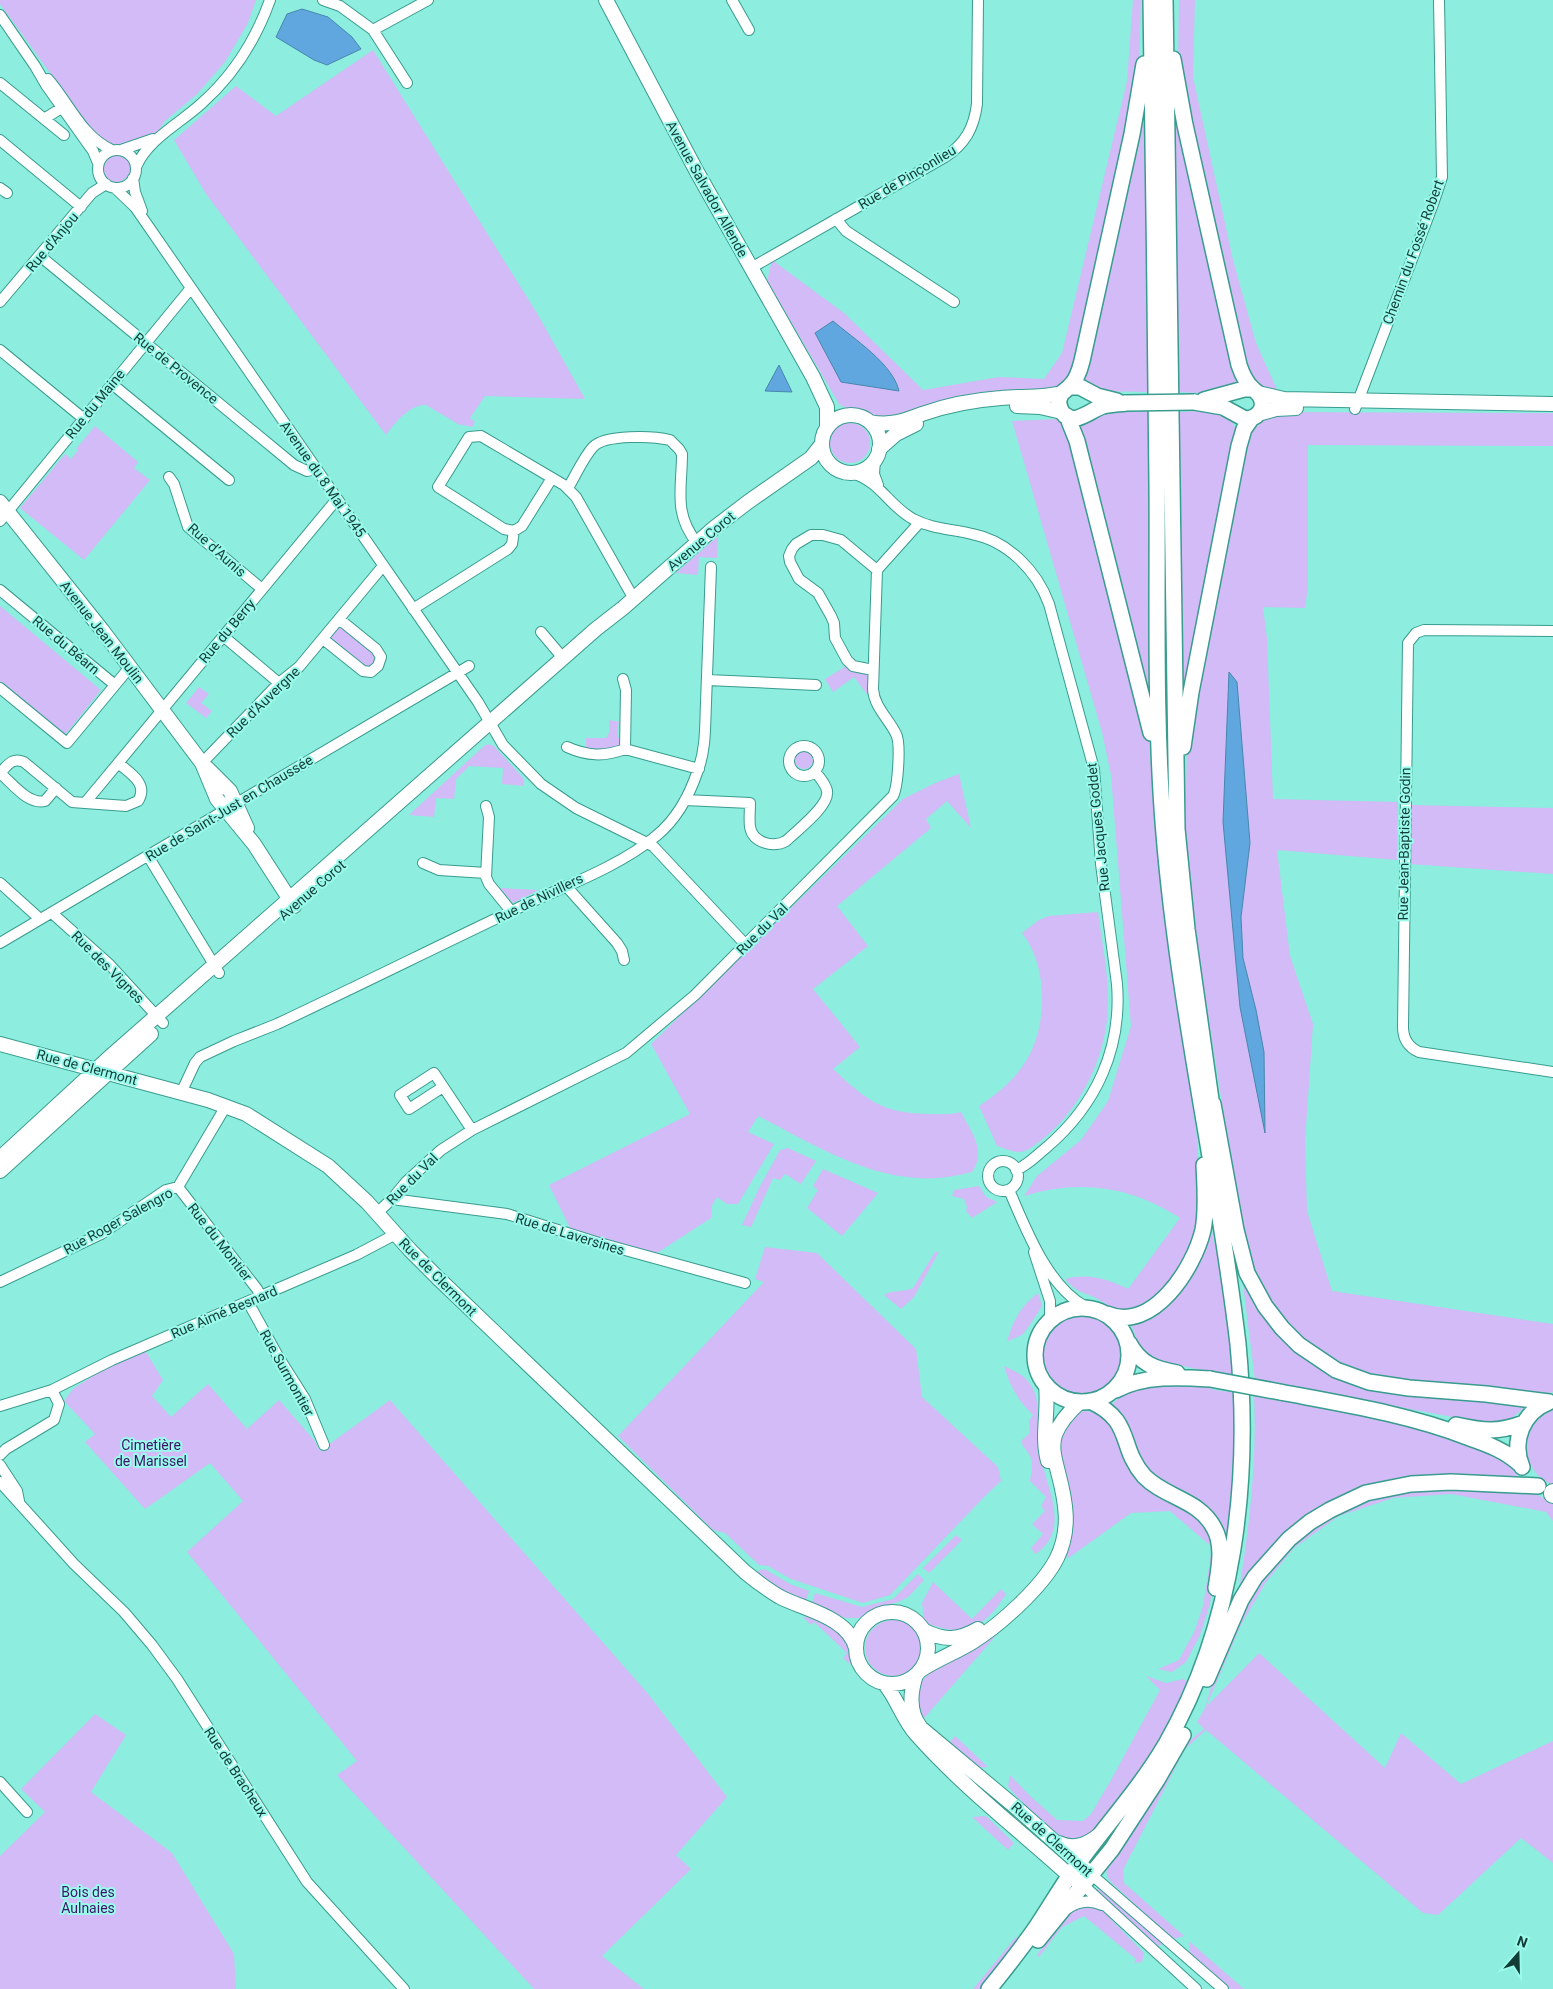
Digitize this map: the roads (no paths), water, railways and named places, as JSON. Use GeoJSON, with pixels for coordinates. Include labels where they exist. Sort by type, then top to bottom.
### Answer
{"type":"FeatureCollection","features":[{"type":"Feature","properties":{"kind":"main road","name":"Avenue Salvador Allende"},"geometry":{"type":"LineString","coordinates":[[606,0],[658,100],[750,268],[812,376],[828,410],[828,426]]}},
{"type":"Feature","properties":{"kind":"main road"},"geometry":{"type":"LineString","coordinates":[[1150,0],[1143,69],[1132,134],[1082,361],[1059,401],[1077,441],[1147,710],[1178,856],[1247,1349],[1250,1438],[1245,1507],[1238,1562],[1207,1680]]}},
{"type":"Feature","properties":{"kind":"main road"},"geometry":{"type":"LineString","coordinates":[[1150,0],[1158,700],[1170,817],[1178,957],[1203,1145],[1204,1220],[1198,1245],[1190,1264],[1178,1282],[1150,1310],[1127,1318],[1086,1307],[1068,1309],[1050,1320],[1040,1333],[1035,1351],[1038,1370],[1046,1385],[1059,1396],[1085,1402],[1107,1410],[1117,1419],[1133,1459],[1144,1476],[1160,1489],[1199,1509],[1213,1526],[1218,1540],[1220,1558],[1217,1581],[1205,1634],[1190,1680],[1160,1754]]}},
{"type":"Feature","properties":{"kind":"main road"},"geometry":{"type":"LineString","coordinates":[[1165,0],[1170,817]]}},
{"type":"Feature","properties":{"kind":"main road"},"geometry":{"type":"LineString","coordinates":[[1170,0],[1174,62],[1185,125],[1239,365],[1249,391],[1262,404],[1244,429],[1240,439],[1191,692],[1170,817]]}},
{"type":"Feature","properties":{"kind":"main road","name":"Avenue Salvador Allende"},"geometry":{"type":"LineString","coordinates":[[812,376],[832,402],[854,415]]}},
{"type":"Feature","properties":{"kind":"main road"},"geometry":{"type":"LineString","coordinates":[[870,422],[898,423],[941,408],[976,401],[1046,396],[1078,386],[1101,397],[1126,403]]}},
{"type":"Feature","properties":{"kind":"main road"},"geometry":{"type":"LineString","coordinates":[[1087,391],[1091,402],[1087,413]]}},
{"type":"Feature","properties":{"kind":"main road"},"geometry":{"type":"LineString","coordinates":[[1234,412],[1232,401],[1249,391]]}},
{"type":"Feature","properties":{"kind":"main road"},"geometry":{"type":"LineString","coordinates":[[877,454],[878,433],[870,422],[863,417],[854,415],[839,417],[828,426],[823,435],[822,444],[826,460],[836,469],[852,473],[865,469],[892,437],[908,427],[956,413],[996,407],[1024,406],[1049,408],[1079,418],[1105,406],[1126,403],[1194,402],[1249,391],[1280,399],[1356,404],[1553,408]]}},
{"type":"Feature","properties":{"kind":"main road"},"geometry":{"type":"LineString","coordinates":[[1194,402],[1223,407],[1241,418],[1254,417],[1283,408],[1356,404],[1553,404]]}},
{"type":"Feature","properties":{"kind":"main road","name":"Avenue Corot"},"geometry":{"type":"LineString","coordinates":[[492,725],[596,629],[748,502],[811,458],[822,444]]}},
{"type":"Feature","properties":{"kind":"main road","name":"Avenue Corot"},"geometry":{"type":"LineString","coordinates":[[782,480],[812,468],[836,469]]}},
{"type":"Feature","properties":{"kind":"main road","name":"Avenue Jean Moulin"},"geometry":{"type":"LineString","coordinates":[[3,512],[130,667],[202,763],[217,798],[231,807],[292,902]]}},
{"type":"Feature","properties":{"kind":"main road","name":"Avenue Corot"},"geometry":{"type":"LineString","coordinates":[[0,1158],[160,1020],[492,725],[600,633],[629,603]]}},
{"type":"Feature","properties":{"kind":"main road","name":"Rue de Clermont"},"geometry":{"type":"LineString","coordinates":[[0,1044],[226,1106],[246,1114],[323,1162],[377,1213],[439,1279],[745,1572],[774,1593],[843,1628],[852,1638],[856,1648]]}},
{"type":"Feature","properties":{"kind":"main road"},"geometry":{"type":"LineString","coordinates":[[989,1989],[1030,1936],[1079,1863],[1136,1789],[1160,1754],[1192,1691],[1219,1612],[1235,1534],[1243,1449],[1241,1376],[1236,1326],[1209,1143],[1193,1059]]}},
{"type":"Feature","properties":{"kind":"main road","name":"Avenue Corot"},"geometry":{"type":"LineString","coordinates":[[0,1171],[102,1071]]}},
{"type":"Feature","properties":{"kind":"main road"},"geometry":{"type":"LineString","coordinates":[[1210,1085],[1236,1230],[1244,1261],[1260,1298],[1288,1334],[1306,1350],[1336,1370],[1369,1382],[1409,1388],[1486,1394],[1551,1402]]}},
{"type":"Feature","properties":{"kind":"main road"},"geometry":{"type":"LineString","coordinates":[[1107,1314],[1121,1327],[1136,1356],[1151,1367],[1408,1417],[1492,1431],[1524,1423]]}},
{"type":"Feature","properties":{"kind":"main road"},"geometry":{"type":"LineString","coordinates":[[1110,1393],[1121,1382],[1127,1369],[1130,1355],[1127,1340]]}},
{"type":"Feature","properties":{"kind":"main road"},"geometry":{"type":"LineString","coordinates":[[918,1673],[925,1663],[928,1643],[925,1631],[916,1620],[902,1613],[885,1612],[869,1620],[859,1634],[856,1648],[859,1661],[864,1670],[873,1678],[884,1682],[899,1683],[918,1673],[974,1641],[994,1627],[1037,1586],[1054,1564],[1062,1545],[1067,1521],[1054,1455],[1054,1438],[1064,1419],[1085,1402],[1125,1385],[1141,1381],[1187,1378],[1210,1379]]}},
{"type":"Feature","properties":{"kind":"main road"},"geometry":{"type":"LineString","coordinates":[[925,1631],[941,1638],[950,1639],[967,1635],[980,1628],[1002,1611],[1034,1579],[1052,1554],[1058,1538],[1060,1515],[1044,1446],[1046,1385]]}},
{"type":"Feature","properties":{"kind":"main road"},"geometry":{"type":"LineString","coordinates":[[1549,1492],[1529,1479],[1521,1465],[1517,1446],[1518,1436],[1524,1423],[1536,1409],[1551,1402]]}},
{"type":"Feature","properties":{"kind":"main road"},"geometry":{"type":"LineString","coordinates":[[1408,1417],[1497,1448],[1521,1465]]}},
{"type":"Feature","properties":{"kind":"main road"},"geometry":{"type":"LineString","coordinates":[[1001,1989],[1112,1849],[1162,1771],[1186,1728],[1241,1600],[1255,1577],[1283,1546],[1310,1522],[1366,1493],[1411,1484],[1451,1482],[1549,1492]]}},
{"type":"Feature","properties":{"kind":"main road","name":"Rue de Clermont"},"geometry":{"type":"LineString","coordinates":[[818,1614],[849,1624],[859,1624],[869,1620]]}},
{"type":"Feature","properties":{"kind":"main road","name":"Rue de Clermont"},"geometry":{"type":"LineString","coordinates":[[918,1673],[912,1690],[911,1707],[914,1718],[921,1728],[1020,1810],[1079,1863],[1087,1880]]}},
{"type":"Feature","properties":{"kind":"main road","name":"Rue de Clermont"},"geometry":{"type":"LineString","coordinates":[[884,1682],[912,1729],[955,1774],[1070,1876],[1087,1880]]}},
{"type":"Feature","properties":{"kind":"main road"},"geometry":{"type":"LineString","coordinates":[[1054,1841],[1066,1846],[1079,1846],[1091,1841],[1103,1832]]}},
{"type":"Feature","properties":{"kind":"street"},"geometry":{"type":"LineString","coordinates":[[0,15],[93,151],[98,163],[99,176],[110,186],[126,186],[133,178],[136,167],[148,147],[204,102],[228,76],[254,37],[270,0]]}},
{"type":"Feature","properties":{"kind":"street"},"geometry":{"type":"LineString","coordinates":[[323,0],[340,6],[373,30],[407,83]]}},
{"type":"Feature","properties":{"kind":"street"},"geometry":{"type":"LineString","coordinates":[[373,30],[428,0]]}},
{"type":"Feature","properties":{"kind":"street"},"geometry":{"type":"LineString","coordinates":[[732,0],[749,30]]}},
{"type":"Feature","properties":{"kind":"street","name":"Rue de Pinçonlieu"},"geometry":{"type":"LineString","coordinates":[[750,268],[945,157],[959,147],[968,135],[974,121],[977,104],[978,0]]}},
{"type":"Feature","properties":{"kind":"street","name":"Chemin du Fossé Robert"},"geometry":{"type":"LineString","coordinates":[[1356,404],[1442,176],[1439,0]]}},
{"type":"Feature","properties":{"kind":"street"},"geometry":{"type":"LineString","coordinates":[[0,83],[64,135]]}},
{"type":"Feature","properties":{"kind":"street"},"geometry":{"type":"LineString","coordinates":[[64,106],[98,144],[131,156],[136,167]]}},
{"type":"Feature","properties":{"kind":"street"},"geometry":{"type":"LineString","coordinates":[[44,119],[64,106]]}},
{"type":"Feature","properties":{"kind":"street"},"geometry":{"type":"LineString","coordinates":[[98,163],[104,154],[136,146],[165,133]]}},
{"type":"Feature","properties":{"kind":"street"},"geometry":{"type":"LineString","coordinates":[[0,140],[81,207]]}},
{"type":"Feature","properties":{"kind":"street","name":"Avenue du 8 Mai 1945"},"geometry":{"type":"LineString","coordinates":[[133,178],[136,196],[151,230]]}},
{"type":"Feature","properties":{"kind":"street","name":"Rue d'Anjou"},"geometry":{"type":"LineString","coordinates":[[0,302],[88,197],[95,190],[110,186]]}},
{"type":"Feature","properties":{"kind":"street","name":"Avenue du 8 Mai 1945"},"geometry":{"type":"LineString","coordinates":[[110,186],[130,201],[151,230],[458,673],[500,740],[510,752],[541,784],[558,797],[584,812],[648,842],[746,945]]}},
{"type":"Feature","properties":{"kind":"street"},"geometry":{"type":"LineString","coordinates":[[836,219],[846,231],[954,302]]}},
{"type":"Feature","properties":{"kind":"street","name":"Rue de Provence"},"geometry":{"type":"LineString","coordinates":[[40,256],[294,465],[303,470],[316,470]]}},
{"type":"Feature","properties":{"kind":"street","name":"Rue du Maine"},"geometry":{"type":"LineString","coordinates":[[3,512],[84,419],[191,288]]}},
{"type":"Feature","properties":{"kind":"street"},"geometry":{"type":"LineString","coordinates":[[0,350],[84,419]]}},
{"type":"Feature","properties":{"kind":"street"},"geometry":{"type":"LineString","coordinates":[[112,384],[229,480]]}},
{"type":"Feature","properties":{"kind":"street"},"geometry":{"type":"LineString","coordinates":[[552,478],[522,526],[514,531],[504,530],[438,487],[469,437],[481,436],[552,478],[568,488],[576,497],[629,603]]}},
{"type":"Feature","properties":{"kind":"street"},"geometry":{"type":"LineString","coordinates":[[568,488],[591,450],[597,444],[625,438],[670,440],[680,449],[682,454],[680,502],[683,520],[697,543]]}},
{"type":"Feature","properties":{"kind":"street"},"geometry":{"type":"LineString","coordinates":[[877,454],[874,476],[881,491]]}},
{"type":"Feature","properties":{"kind":"street","name":"Rue Jacques Goddet"},"geometry":{"type":"LineString","coordinates":[[852,473],[867,479],[898,508],[920,522],[937,528],[987,538],[1012,553],[1034,575],[1044,591],[1052,612],[1094,769],[1102,864],[1117,984],[1117,1011],[1112,1046],[1099,1080],[1078,1116],[1059,1137],[1026,1165],[1016,1170]]}},
{"type":"Feature","properties":{"kind":"street","name":"Rue d’Aunis"},"geometry":{"type":"LineString","coordinates":[[169,477],[174,484],[188,528],[262,589]]}},
{"type":"Feature","properties":{"kind":"street","name":"Rue du Berry"},"geometry":{"type":"LineString","coordinates":[[85,803],[337,499]]}},
{"type":"Feature","properties":{"kind":"street"},"geometry":{"type":"LineString","coordinates":[[873,670],[857,667],[849,663],[835,638],[834,623],[818,593],[799,579],[790,562],[792,549],[796,544],[811,535],[822,534],[841,540],[877,570],[920,522]]}},
{"type":"Feature","properties":{"kind":"street"},"geometry":{"type":"LineString","coordinates":[[413,609],[508,549],[512,544],[514,531]]}},
{"type":"Feature","properties":{"kind":"street","name":"Rue d'Auvergne"},"geometry":{"type":"LineString","coordinates":[[202,763],[279,682],[299,667],[383,566]]}},
{"type":"Feature","properties":{"kind":"street","name":"Rue de Nivillers"},"geometry":{"type":"LineString","coordinates":[[181,1093],[195,1063],[200,1057],[277,1024],[629,855],[666,826],[685,800],[699,769],[704,740],[711,567]]}},
{"type":"Feature","properties":{"kind":"street","name":"Rue du Val"},"geometry":{"type":"LineString","coordinates":[[377,1213],[436,1154],[472,1130],[621,1057],[695,995],[895,792],[898,738],[874,699],[873,670],[877,570]]}},
{"type":"Feature","properties":{"kind":"street","name":"Rue du Béarn"},"geometry":{"type":"LineString","coordinates":[[0,590],[115,685]]}},
{"type":"Feature","properties":{"kind":"street"},"geometry":{"type":"LineString","coordinates":[[323,639],[363,670],[371,672],[378,666],[381,657],[376,649],[340,619]]}},
{"type":"Feature","properties":{"kind":"street","name":"Rue Jean-Baptiste Godin"},"geometry":{"type":"LineString","coordinates":[[1553,631],[1424,630],[1416,633],[1408,643],[1403,1027],[1406,1041],[1412,1049],[1419,1052],[1553,1072]]}},
{"type":"Feature","properties":{"kind":"street"},"geometry":{"type":"LineString","coordinates":[[541,632],[563,658]]}},
{"type":"Feature","properties":{"kind":"street"},"geometry":{"type":"LineString","coordinates":[[223,636],[279,682]]}},
{"type":"Feature","properties":{"kind":"street","name":"Rue de Saint-Just en Chaussée"},"geometry":{"type":"LineString","coordinates":[[0,943],[469,666]]}},
{"type":"Feature","properties":{"kind":"street"},"geometry":{"type":"LineString","coordinates":[[0,688],[67,743],[130,667]]}},
{"type":"Feature","properties":{"kind":"street"},"geometry":{"type":"LineString","coordinates":[[623,679],[626,690],[624,749]]}},
{"type":"Feature","properties":{"kind":"street"},"geometry":{"type":"LineString","coordinates":[[707,680],[816,685]]}},
{"type":"Feature","properties":{"kind":"street"},"geometry":{"type":"LineString","coordinates":[[567,747],[584,754],[603,755],[624,749],[699,769]]}},
{"type":"Feature","properties":{"kind":"street"},"geometry":{"type":"LineString","coordinates":[[56,788],[45,800],[36,802],[0,773],[9,763],[20,760],[56,788],[72,802],[126,806],[138,801],[142,792],[140,783],[118,762]]}},
{"type":"Feature","properties":{"kind":"street"},"geometry":{"type":"LineString","coordinates":[[685,800],[750,803],[750,827],[754,835],[765,843],[778,844],[786,841],[824,804],[828,795],[826,787],[815,771]]}},
{"type":"Feature","properties":{"kind":"street"},"geometry":{"type":"LineString","coordinates":[[486,806],[489,822],[486,874],[489,884],[511,911]]}},
{"type":"Feature","properties":{"kind":"street"},"geometry":{"type":"LineString","coordinates":[[148,856],[217,969]]}},
{"type":"Feature","properties":{"kind":"street"},"geometry":{"type":"LineString","coordinates":[[423,863],[439,870],[486,874]]}},
{"type":"Feature","properties":{"kind":"street"},"geometry":{"type":"LineString","coordinates":[[0,883],[40,919]]}},
{"type":"Feature","properties":{"kind":"street"},"geometry":{"type":"LineString","coordinates":[[566,886],[617,943],[622,951],[624,960]]}},
{"type":"Feature","properties":{"kind":"street","name":"Rue des Vignes"},"geometry":{"type":"LineString","coordinates":[[52,913],[110,965],[160,1020]]}},
{"type":"Feature","properties":{"kind":"street"},"geometry":{"type":"LineString","coordinates":[[443,1087],[472,1130]]}},
{"type":"Feature","properties":{"kind":"street","name":"Rue Roger Salengro"},"geometry":{"type":"LineString","coordinates":[[0,1282],[101,1234],[166,1190],[178,1187],[226,1106]]}},
{"type":"Feature","properties":{"kind":"street"},"geometry":{"type":"LineString","coordinates":[[1002,1161],[1010,1163],[1016,1170],[1016,1182],[1009,1190],[1000,1191],[992,1187],[988,1179],[989,1170],[994,1164],[1002,1161]]}},
{"type":"Feature","properties":{"kind":"street","name":"Rue du Montier"},"geometry":{"type":"LineString","coordinates":[[178,1187],[257,1289],[261,1297]]}},
{"type":"Feature","properties":{"kind":"street"},"geometry":{"type":"LineString","coordinates":[[1009,1190],[1030,1239],[1049,1296],[1051,1305],[1050,1320]]}},
{"type":"Feature","properties":{"kind":"street","name":"Rue de Laversines"},"geometry":{"type":"LineString","coordinates":[[392,1199],[507,1214],[596,1242],[745,1283]]}},
{"type":"Feature","properties":{"kind":"street","name":"Rue Aimé Besnard"},"geometry":{"type":"LineString","coordinates":[[0,1406],[52,1390],[112,1360],[366,1251],[396,1234]]}},
{"type":"Feature","properties":{"kind":"street"},"geometry":{"type":"LineString","coordinates":[[1030,1239],[1065,1292],[1086,1307]]}},
{"type":"Feature","properties":{"kind":"street","name":"Rue Surmontier"},"geometry":{"type":"LineString","coordinates":[[248,1302],[278,1358],[305,1399],[324,1445]]}},
{"type":"Feature","properties":{"kind":"street"},"geometry":{"type":"LineString","coordinates":[[1,1454],[54,1420],[59,1408],[58,1400],[52,1390]]}},
{"type":"Feature","properties":{"kind":"street"},"geometry":{"type":"LineString","coordinates":[[0,1465],[17,1491],[19,1504]]}},
{"type":"Feature","properties":{"kind":"street","name":"Rue de Bracheux"},"geometry":{"type":"LineString","coordinates":[[0,1482],[67,1557],[124,1612],[159,1653],[307,1882],[404,1989]]}},
{"type":"Feature","properties":{"kind":"street"},"geometry":{"type":"LineString","coordinates":[[0,1782],[27,1812]]}},
{"type":"Feature","properties":{"kind":"street","name":"Rue de Clermont"},"geometry":{"type":"LineString","coordinates":[[1087,1880],[1110,1910],[1196,1989]]}},
{"type":"Feature","properties":{"kind":"street","name":"Rue de Clermont"},"geometry":{"type":"LineString","coordinates":[[1087,1880],[1178,1950],[1223,1989]]}},
{"type":"Feature","properties":{"kind":"street"},"geometry":{"type":"LineString","coordinates":[[1056,1918],[1081,1901],[1099,1904],[1110,1910]]}},
{"type":"Feature","properties":{"kind":"street"},"geometry":{"type":"LineString","coordinates":[[1165,1961],[1178,1950]]}},
{"type":"Feature","properties":{"kind":"water"},"geometry":{"type":"Polygon","coordinates":[[[302,9],[328,17],[352,37],[361,49],[327,65],[314,60],[276,37],[287,14],[302,9]]]}},
{"type":"Feature","properties":{"kind":"water"},"geometry":{"type":"Polygon","coordinates":[[[833,321],[881,362],[889,371],[899,391],[841,382],[815,333],[833,321]]]}},
{"type":"Feature","properties":{"kind":"water"},"geometry":{"type":"Polygon","coordinates":[[[779,365],[792,392],[765,391],[779,365]]]}},
{"type":"Feature","properties":{"kind":"water"},"geometry":{"type":"Polygon","coordinates":[[[1229,672],[1237,682],[1250,843],[1241,917],[1243,958],[1264,1052],[1265,1133],[1240,1007],[1223,822],[1229,672]]]}},
{"type":"Feature","properties":{"kind":"park label","name":"Cimetière de Marissel"},"geometry":{"type":"Point","coordinates":[151,1454]}},
{"type":"Feature","properties":{"kind":"park label","name":"Bois des Aulnaies"},"geometry":{"type":"Point","coordinates":[88,1900]}}]}
